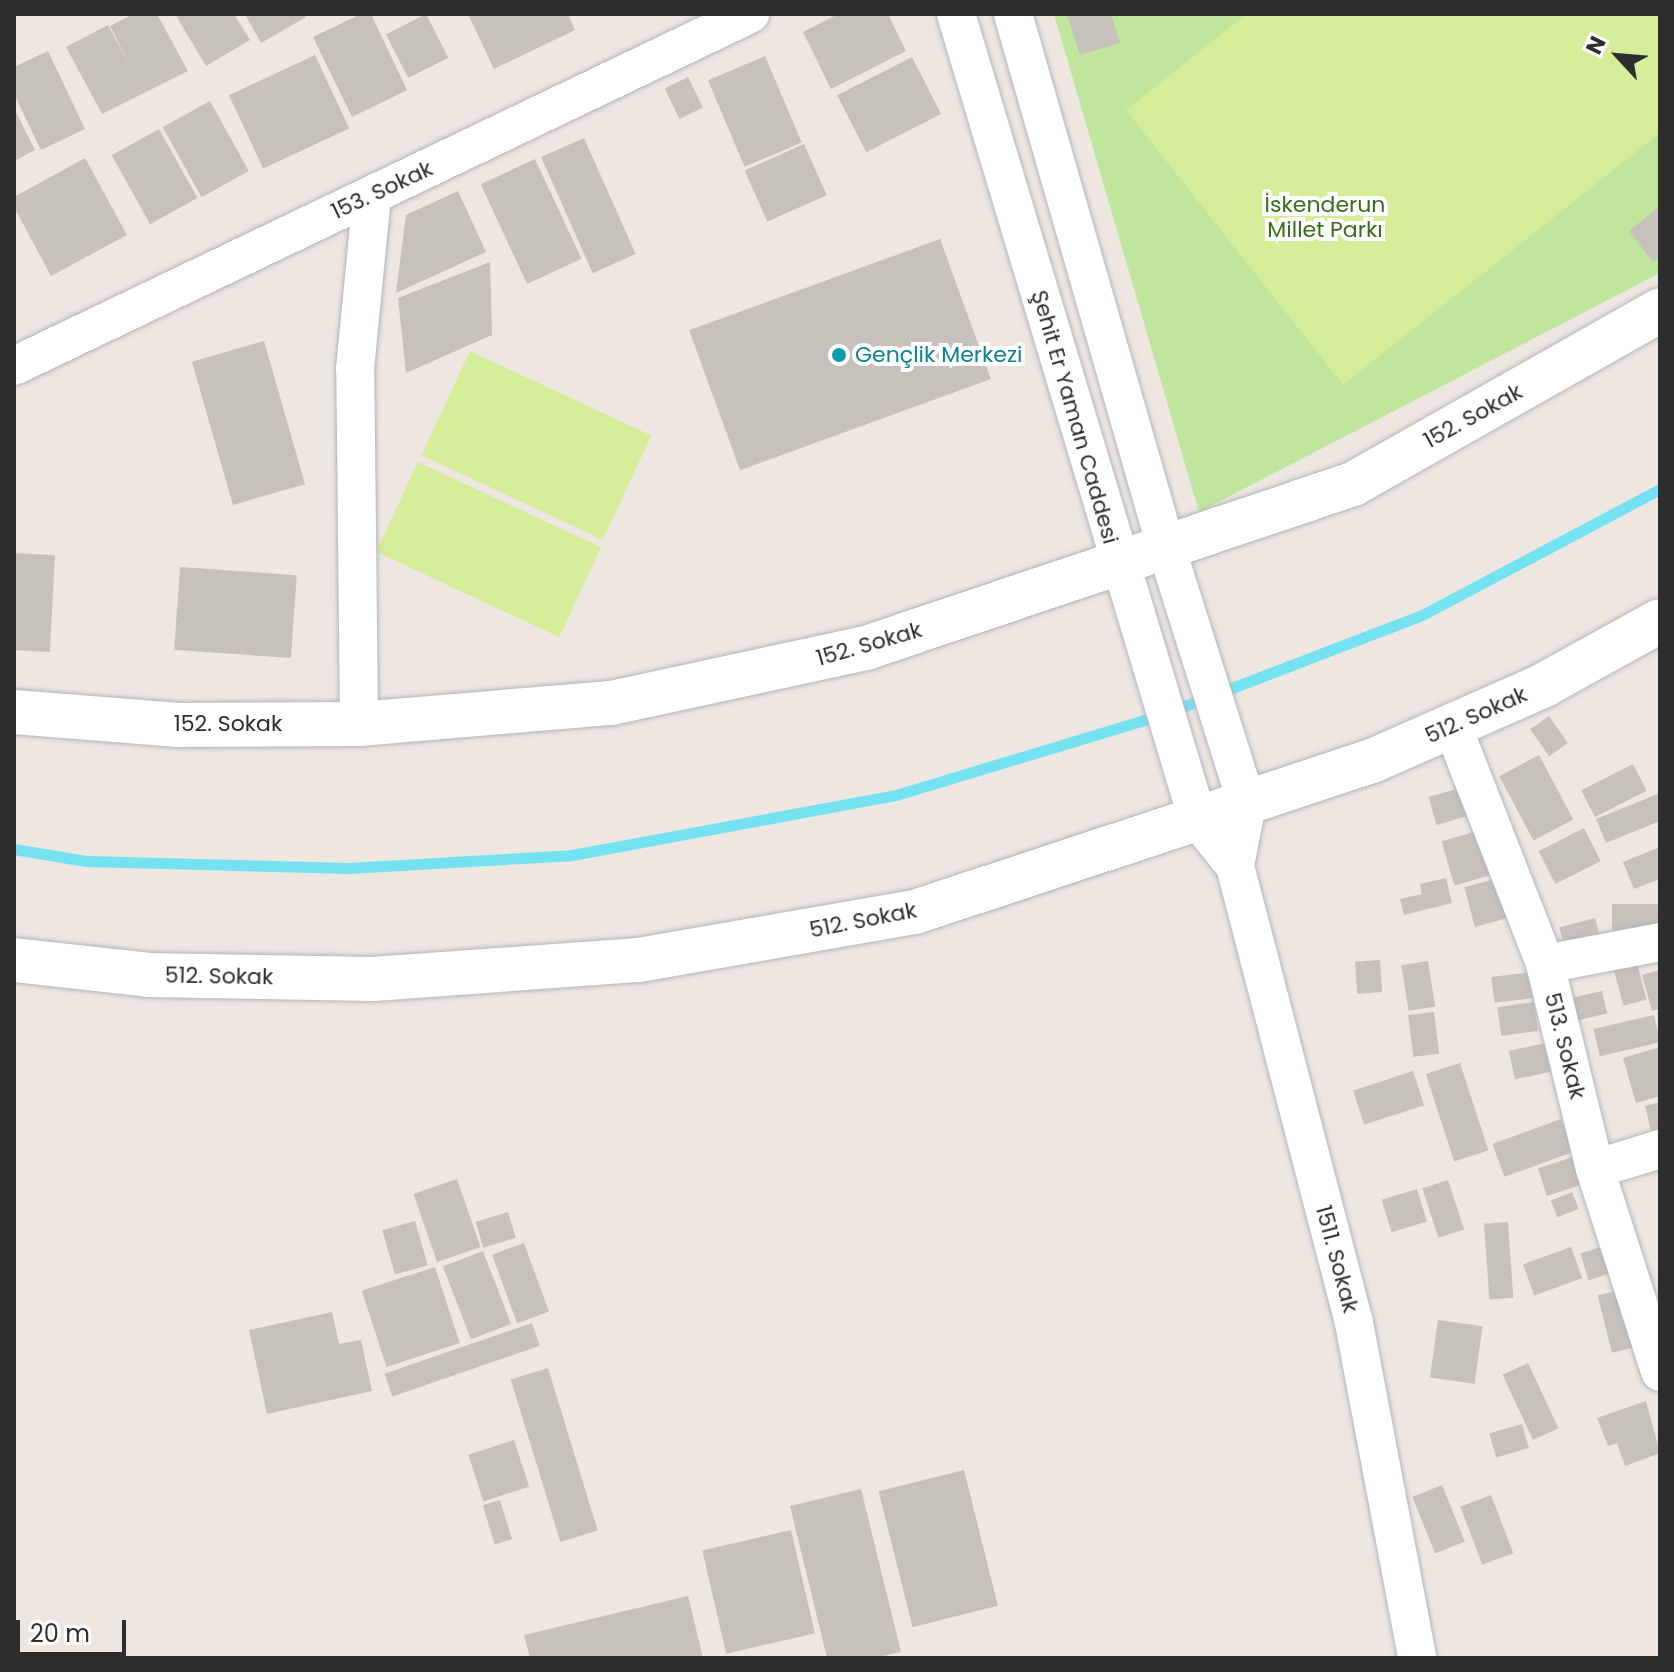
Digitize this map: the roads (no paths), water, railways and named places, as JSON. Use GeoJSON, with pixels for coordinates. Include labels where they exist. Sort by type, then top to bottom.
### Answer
{"type":"FeatureCollection","features":[{"type":"Feature","properties":{"kind":"street","name":"153. Sokak"},"geometry":{"type":"LineString","coordinates":[[14,366],[750,14]]}},
{"type":"Feature","properties":{"kind":"street","name":"Şehit Er Yaman Caddesi"},"geometry":{"type":"LineString","coordinates":[[956,14],[1193,804]]}},
{"type":"Feature","properties":{"kind":"street"},"geometry":{"type":"LineString","coordinates":[[1013,14],[1172,565],[1242,788]]}},
{"type":"Feature","properties":{"kind":"street"},"geometry":{"type":"LineString","coordinates":[[359,724],[355,369],[372,195]]}},
{"type":"Feature","properties":{"kind":"street","name":"152. Sokak"},"geometry":{"type":"LineString","coordinates":[[14,712],[178,725],[359,724],[611,703],[866,648],[1124,582],[1172,565],[1353,484],[1660,310]]}},
{"type":"Feature","properties":{"kind":"street","name":"512. Sokak"},"geometry":{"type":"LineString","coordinates":[[14,960],[149,975],[373,979],[639,960],[915,912],[1193,804],[1242,788],[1372,761],[1544,685],[1660,621]]}},
{"type":"Feature","properties":{"kind":"street","name":"513. Sokak"},"geometry":{"type":"LineString","coordinates":[[1452,725],[1545,964],[1595,1169],[1660,1372]]}},
{"type":"Feature","properties":{"kind":"street","name":"1511. Sokak"},"geometry":{"type":"LineString","coordinates":[[1235,866],[1242,788]]}},
{"type":"Feature","properties":{"kind":"street","name":"1511. Sokak"},"geometry":{"type":"LineString","coordinates":[[1193,804],[1235,866],[1354,1323],[1417,1658]]}},
{"type":"Feature","properties":{"kind":"street"},"geometry":{"type":"LineString","coordinates":[[1545,964],[1660,942]]}},
{"type":"Feature","properties":{"kind":"street"},"geometry":{"type":"LineString","coordinates":[[1595,1169],[1660,1149]]}},
{"type":"Feature","properties":{"kind":"waterway"},"geometry":{"type":"LineString","coordinates":[[14,849],[86,861],[349,868],[572,855],[896,795],[1164,714],[1422,615],[1660,489]]}},
{"type":"Feature","properties":{"kind":"place","name":"Gençlik Merkezi"},"geometry":{"type":"Point","coordinates":[839,355]}},
{"type":"Feature","properties":{"kind":"park label","name":"İskenderun Millet Parkı"},"geometry":{"type":"Point","coordinates":[1325,216]}}]}
